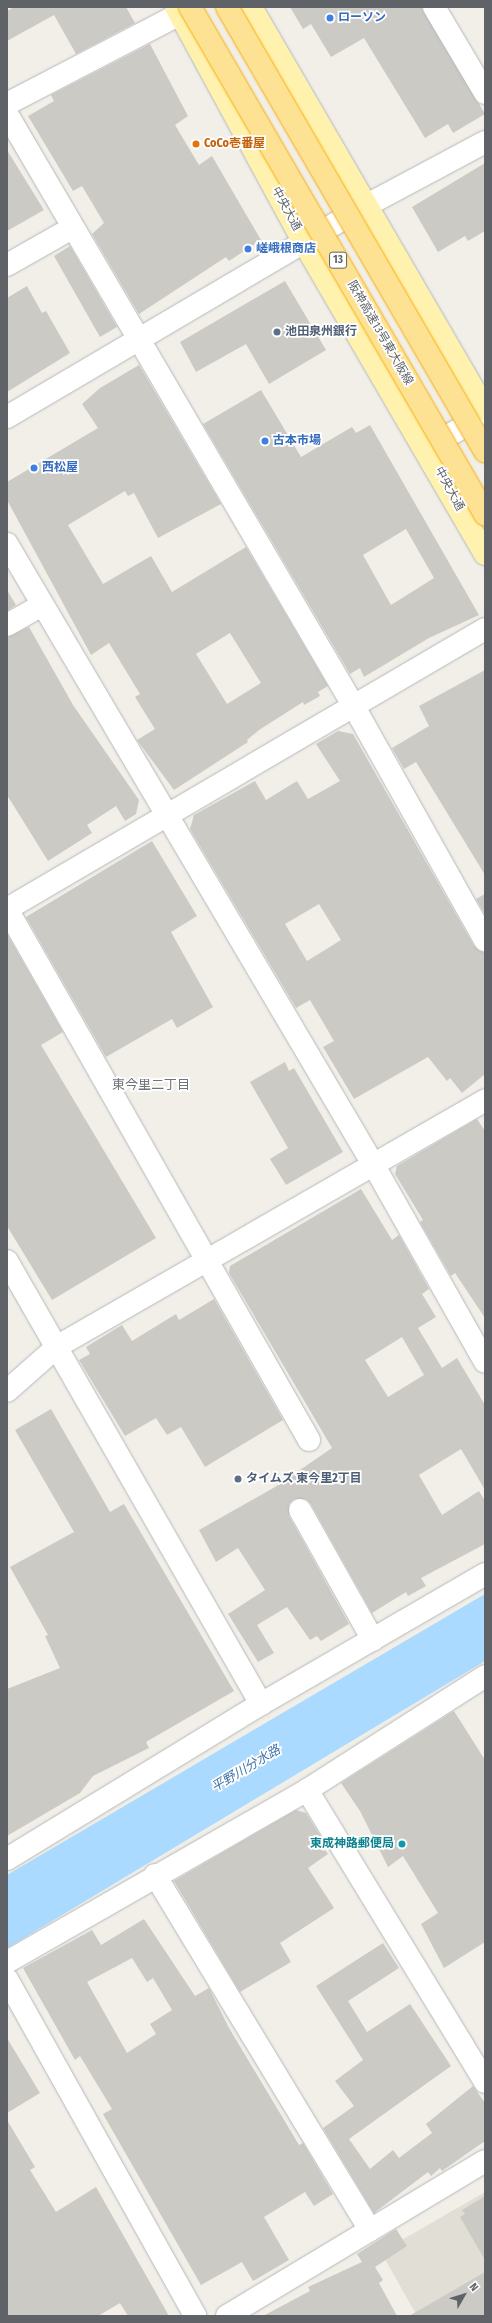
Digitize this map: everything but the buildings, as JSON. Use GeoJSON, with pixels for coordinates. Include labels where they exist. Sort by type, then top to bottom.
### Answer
{"type":"FeatureCollection","features":[{"type":"Feature","properties":{"kind":"highway"},"geometry":{"type":"LineString","coordinates":[[227,7],[485,451]]}},
{"type":"Feature","properties":{"kind":"highway","name":"阪神高速13号東大阪線"},"geometry":{"type":"LineString","coordinates":[[182,9],[485,514]]}},
{"type":"Feature","properties":{"kind":"main road"},"geometry":{"type":"LineString","coordinates":[[251,7],[368,205],[485,409]]}},
{"type":"Feature","properties":{"kind":"main road","name":"中央大通"},"geometry":{"type":"LineString","coordinates":[[182,9],[304,242],[426,448],[485,554]]}},
{"type":"Feature","properties":{"kind":"street"},"geometry":{"type":"LineString","coordinates":[[434,7],[485,92]]}},
{"type":"Feature","properties":{"kind":"street"},"geometry":{"type":"LineString","coordinates":[[7,104],[182,9]]}},
{"type":"Feature","properties":{"kind":"street"},"geometry":{"type":"LineString","coordinates":[[7,114],[72,228],[141,340],[353,705],[485,940]]}},
{"type":"Feature","properties":{"kind":"street"},"geometry":{"type":"LineString","coordinates":[[7,417],[141,340],[368,205],[485,142]]}},
{"type":"Feature","properties":{"kind":"street"},"geometry":{"type":"LineString","coordinates":[[7,265],[72,228]]}},
{"type":"Feature","properties":{"kind":"street"},"geometry":{"type":"LineString","coordinates":[[426,448],[485,415]]}},
{"type":"Feature","properties":{"kind":"street"},"geometry":{"type":"LineString","coordinates":[[7,544],[164,816],[373,1164],[485,1362]]}},
{"type":"Feature","properties":{"kind":"street"},"geometry":{"type":"LineString","coordinates":[[7,625],[42,605]]}},
{"type":"Feature","properties":{"kind":"street"},"geometry":{"type":"LineString","coordinates":[[309,1440],[208,1258],[7,910],[164,816],[485,629]]}},
{"type":"Feature","properties":{"kind":"street"},"geometry":{"type":"LineString","coordinates":[[7,1391],[58,1346],[208,1258],[485,1100]]}},
{"type":"Feature","properties":{"kind":"street"},"geometry":{"type":"LineString","coordinates":[[7,1261],[58,1346],[261,1704]]}},
{"type":"Feature","properties":{"kind":"street"},"geometry":{"type":"LineString","coordinates":[[300,1510],[373,1640]]}},
{"type":"Feature","properties":{"kind":"street"},"geometry":{"type":"LineString","coordinates":[[7,1859],[261,1704],[485,1574]]}},
{"type":"Feature","properties":{"kind":"street"},"geometry":{"type":"LineString","coordinates":[[7,1962],[307,1790],[485,1676]]}},
{"type":"Feature","properties":{"kind":"street"},"geometry":{"type":"LineString","coordinates":[[307,1790],[485,2082]]}},
{"type":"Feature","properties":{"kind":"street"},"geometry":{"type":"LineString","coordinates":[[155,1876],[370,2230]]}},
{"type":"Feature","properties":{"kind":"street"},"geometry":{"type":"LineString","coordinates":[[7,1979],[195,2316]]}},
{"type":"Feature","properties":{"kind":"street"},"geometry":{"type":"LineString","coordinates":[[227,2316],[485,2161]]}},
{"type":"Feature","properties":{"kind":"shaded area"},"geometry":{"type":"Polygon","coordinates":[[[485,2192],[485,2316],[417,2316],[381,2252],[485,2192]]]}},
{"type":"Feature","properties":{"kind":"water","name":"平野川分水路"},"geometry":{"type":"Polygon","coordinates":[[[485,1594],[485,1661],[7,1948],[7,1875],[485,1594]]]}},
{"type":"Feature","properties":{"kind":"place","name":"ローソン"},"geometry":{"type":"Point","coordinates":[330,18]}},
{"type":"Feature","properties":{"kind":"place","name":"CoCo壱番屋"},"geometry":{"type":"Point","coordinates":[196,144]}},
{"type":"Feature","properties":{"kind":"place","name":"嵯峨根商店"},"geometry":{"type":"Point","coordinates":[248,249]}},
{"type":"Feature","properties":{"kind":"place","name":"池田泉州銀行"},"geometry":{"type":"Point","coordinates":[277,332]}},
{"type":"Feature","properties":{"kind":"place","name":"古本市場"},"geometry":{"type":"Point","coordinates":[265,441]}},
{"type":"Feature","properties":{"kind":"place","name":"西松屋"},"geometry":{"type":"Point","coordinates":[34,468]}},
{"type":"Feature","properties":{"kind":"place","name":"タイムズ 東今里2丁目"},"geometry":{"type":"Point","coordinates":[238,1479]}},
{"type":"Feature","properties":{"kind":"place","name":"東成神路郵便局"},"geometry":{"type":"Point","coordinates":[402,1844]}},
{"type":"Feature","properties":{"kind":"district","name":"東今里二丁目"},"geometry":{"type":"Point","coordinates":[151,1085]}}]}
